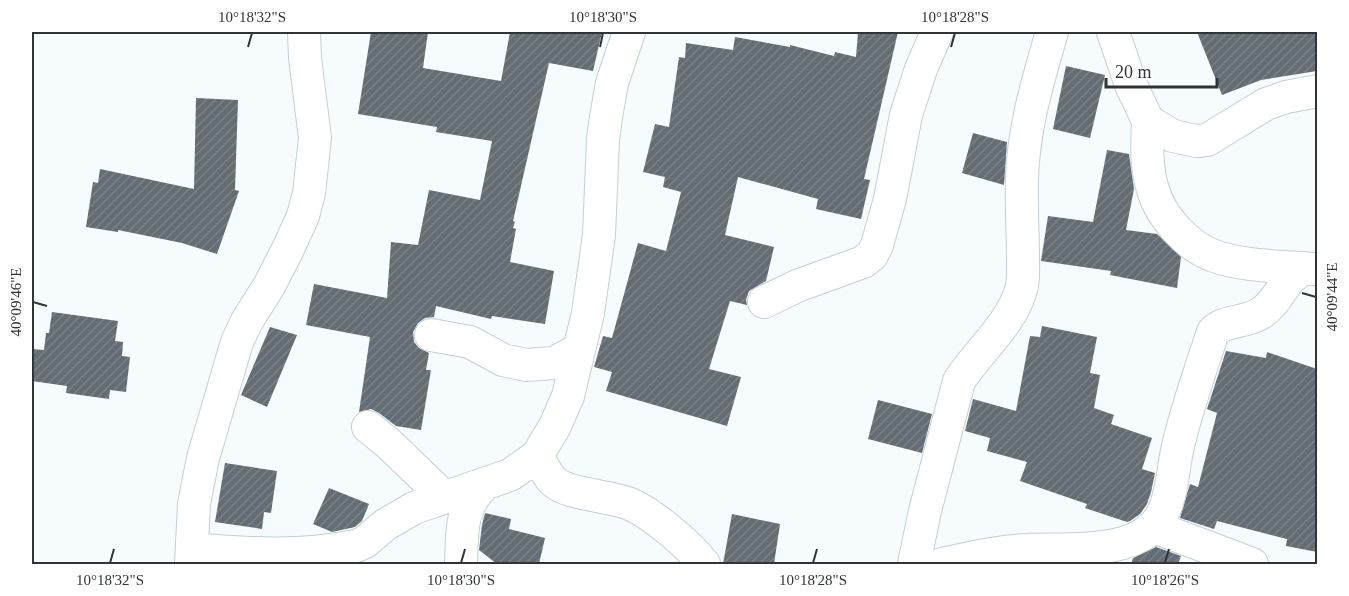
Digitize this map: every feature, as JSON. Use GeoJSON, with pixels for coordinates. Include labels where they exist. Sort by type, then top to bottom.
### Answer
{"type":"FeatureCollection","features":[{"type":"Feature","properties":{"kind":"street"},"geometry":{"type":"LineString","coordinates":[[304,32],[315,138],[309,194],[303,216],[288,249],[237,342],[203,458],[194,504],[192,557],[294,554],[356,546],[414,508],[510,476],[537,456],[555,426],[568,396],[588,313],[598,245],[606,117],[612,83],[629,32]]}},
{"type":"Feature","properties":{"kind":"street"},"geometry":{"type":"LineString","coordinates":[[764,302],[797,286],[863,262],[872,255],[890,199],[906,114],[921,69],[937,32]]}},
{"type":"Feature","properties":{"kind":"street"},"geometry":{"type":"LineString","coordinates":[[914,564],[925,511],[959,381],[1001,329],[1021,289],[1024,144],[1040,71],[1052,32]]}},
{"type":"Feature","properties":{"kind":"street"},"geometry":{"type":"LineString","coordinates":[[1113,32],[1131,85],[1148,121],[1148,155],[1153,191],[1165,214],[1192,243],[1215,256],[1240,262],[1311,269]]}},
{"type":"Feature","properties":{"kind":"street"},"geometry":{"type":"LineString","coordinates":[[1148,121],[1173,136],[1196,141],[1207,140],[1266,104],[1286,97],[1317,91]]}},
{"type":"Feature","properties":{"kind":"street"},"geometry":{"type":"LineString","coordinates":[[942,564],[1027,550],[1108,547],[1137,538],[1154,527],[1163,513],[1184,421],[1213,332],[1220,325],[1253,318],[1262,313],[1280,296],[1291,278],[1311,269]]}},
{"type":"Feature","properties":{"kind":"street"},"geometry":{"type":"LineString","coordinates":[[431,335],[470,342],[504,360],[526,365],[554,363],[578,350]]}},
{"type":"Feature","properties":{"kind":"street"},"geometry":{"type":"LineString","coordinates":[[368,427],[444,497]]}},
{"type":"Feature","properties":{"kind":"street"},"geometry":{"type":"LineString","coordinates":[[537,456],[553,481],[565,489],[610,497],[646,512],[704,564]]}},
{"type":"Feature","properties":{"kind":"street"},"geometry":{"type":"LineString","coordinates":[[461,564],[463,524],[467,507],[484,485]]}},
{"type":"Feature","properties":{"kind":"street"},"geometry":{"type":"LineString","coordinates":[[1154,527],[1252,564]]}},
{"type":"Feature","properties":{"kind":"building"},"geometry":{"type":"Polygon","coordinates":[[[371,32],[428,32],[423,68],[501,81],[510,32],[602,32],[593,71],[549,63],[513,221],[515,222],[513,228],[516,229],[510,262],[554,271],[545,324],[492,316],[491,319],[436,306],[434,317],[425,318],[418,323],[413,332],[414,342],[419,348],[429,353],[426,370],[431,370],[421,430],[396,426],[371,409],[359,412],[370,337],[306,325],[314,284],[387,298],[391,242],[418,245],[429,190],[480,200],[492,141],[436,132],[437,127],[358,114],[371,32]]]}},
{"type":"Feature","properties":{"kind":"building"},"geometry":{"type":"Polygon","coordinates":[[[858,32],[898,32],[864,179],[870,180],[861,219],[816,209],[818,199],[738,177],[725,235],[774,247],[766,281],[749,291],[747,305],[730,301],[709,369],[741,377],[727,426],[606,391],[612,372],[594,367],[603,336],[612,338],[638,243],[666,251],[681,192],[663,187],[665,177],[643,172],[655,124],[669,127],[679,57],[685,58],[686,43],[733,50],[735,37],[790,47],[790,45],[834,56],[835,52],[856,57],[858,32]]]}},
{"type":"Feature","properties":{"kind":"building"},"geometry":{"type":"Polygon","coordinates":[[[1197,32],[1317,32],[1317,71],[1261,80],[1222,95],[1197,32]]]}},
{"type":"Feature","properties":{"kind":"building"},"geometry":{"type":"Polygon","coordinates":[[[1066,66],[1105,75],[1090,138],[1053,129],[1066,66]]]}},
{"type":"Feature","properties":{"kind":"building"},"geometry":{"type":"Polygon","coordinates":[[[196,98],[238,100],[235,190],[239,191],[217,254],[182,243],[118,230],[118,232],[86,227],[93,182],[98,183],[100,169],[194,189],[196,98]]]}},
{"type":"Feature","properties":{"kind":"building"},"geometry":{"type":"Polygon","coordinates":[[[973,133],[1007,142],[1004,185],[962,173],[973,133]]]}},
{"type":"Feature","properties":{"kind":"building"},"geometry":{"type":"Polygon","coordinates":[[[1107,150],[1129,154],[1134,189],[1126,230],[1157,234],[1181,257],[1177,288],[1110,275],[1111,271],[1041,261],[1048,216],[1093,222],[1107,150]]]}},
{"type":"Feature","properties":{"kind":"building"},"geometry":{"type":"Polygon","coordinates":[[[52,312],[118,321],[115,341],[123,342],[122,356],[130,357],[126,392],[110,390],[109,399],[66,393],[67,386],[32,381],[32,349],[44,350],[52,312]]]}},
{"type":"Feature","properties":{"kind":"building"},"geometry":{"type":"Polygon","coordinates":[[[1042,326],[1097,337],[1090,373],[1100,375],[1094,408],[1114,415],[1111,424],[1152,438],[1142,469],[1155,473],[1151,492],[1140,514],[1130,521],[1085,508],[1087,504],[1020,481],[1027,462],[987,451],[990,438],[965,431],[973,399],[1016,411],[1030,336],[1040,337],[1042,326]]]}},
{"type":"Feature","properties":{"kind":"building"},"geometry":{"type":"Polygon","coordinates":[[[270,327],[297,335],[267,407],[241,395],[270,327]]]}},
{"type":"Feature","properties":{"kind":"building"},"geometry":{"type":"Polygon","coordinates":[[[1226,351],[1266,358],[1267,352],[1317,369],[1317,552],[1286,546],[1287,539],[1217,521],[1214,529],[1180,518],[1190,484],[1198,487],[1217,413],[1207,409],[1226,351]]]}},
{"type":"Feature","properties":{"kind":"building"},"geometry":{"type":"Polygon","coordinates":[[[878,400],[932,414],[922,453],[868,439],[878,400]]]}},
{"type":"Feature","properties":{"kind":"building"},"geometry":{"type":"Polygon","coordinates":[[[225,463],[277,471],[271,513],[264,512],[262,529],[215,522],[225,463]]]}},
{"type":"Feature","properties":{"kind":"building"},"geometry":{"type":"Polygon","coordinates":[[[329,488],[369,504],[362,521],[355,527],[332,532],[313,524],[329,488]]]}},
{"type":"Feature","properties":{"kind":"building"},"geometry":{"type":"Polygon","coordinates":[[[485,513],[511,519],[509,529],[545,538],[539,564],[497,564],[479,550],[485,513]]]}},
{"type":"Feature","properties":{"kind":"building"},"geometry":{"type":"Polygon","coordinates":[[[732,514],[780,524],[774,564],[723,564],[732,514]]]}},
{"type":"Feature","properties":{"kind":"building"},"geometry":{"type":"Polygon","coordinates":[[[1156,547],[1181,556],[1178,564],[1131,564],[1133,558],[1156,547]]]}}]}
